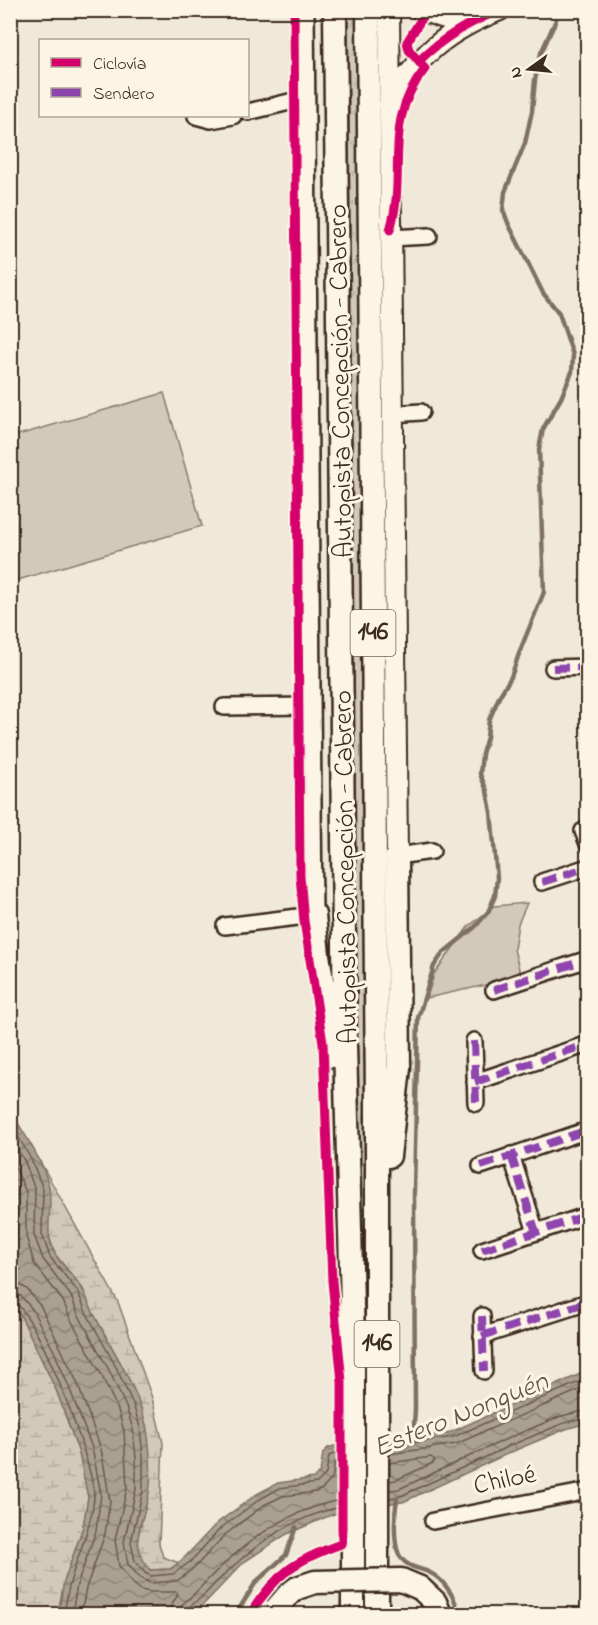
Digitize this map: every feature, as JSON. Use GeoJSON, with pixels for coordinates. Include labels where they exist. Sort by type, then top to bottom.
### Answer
{"type":"FeatureCollection","features":[{"type":"Feature","properties":{"kind":"highway","name":"Autopista Concepción - Cabrero"},"geometry":{"type":"LineString","coordinates":[[335,10],[353,1431],[353,1614]]}},
{"type":"Feature","properties":{"kind":"highway","name":"Autopista Concepción - Cabrero"},"geometry":{"type":"LineString","coordinates":[[368,10],[378,1256],[376,1614]]}},
{"type":"Feature","properties":{"kind":"highway"},"geometry":{"type":"LineString","coordinates":[[378,1256],[399,1068],[397,856]]}},
{"type":"Feature","properties":{"kind":"highway"},"geometry":{"type":"LineString","coordinates":[[314,915],[318,955],[348,1146]]}},
{"type":"Feature","properties":{"kind":"highway"},"geometry":{"type":"LineString","coordinates":[[275,1612],[289,1594],[315,1581],[401,1580],[420,1588],[435,1602],[440,1614]]}},
{"type":"Feature","properties":{"kind":"main road"},"geometry":{"type":"LineString","coordinates":[[389,10],[397,856]]}},
{"type":"Feature","properties":{"kind":"main road"},"geometry":{"type":"LineString","coordinates":[[421,10],[451,20],[492,14]]}},
{"type":"Feature","properties":{"kind":"main road"},"geometry":{"type":"LineString","coordinates":[[389,105],[408,75],[433,47],[449,35],[492,14]]}},
{"type":"Feature","properties":{"kind":"street"},"geometry":{"type":"LineString","coordinates":[[225,926],[314,915],[306,10]]}},
{"type":"Feature","properties":{"kind":"street"},"geometry":{"type":"LineString","coordinates":[[249,112],[306,98]]}},
{"type":"Feature","properties":{"kind":"street"},"geometry":{"type":"LineString","coordinates":[[200,117],[211,120],[228,117]]}},
{"type":"Feature","properties":{"kind":"street"},"geometry":{"type":"LineString","coordinates":[[390,238],[429,236]]}},
{"type":"Feature","properties":{"kind":"street"},"geometry":{"type":"LineString","coordinates":[[392,414],[421,412]]}},
{"type":"Feature","properties":{"kind":"street"},"geometry":{"type":"LineString","coordinates":[[553,668],[588,667]]}},
{"type":"Feature","properties":{"kind":"street"},"geometry":{"type":"LineString","coordinates":[[224,707],[311,706]]}},
{"type":"Feature","properties":{"kind":"street"},"geometry":{"type":"LineString","coordinates":[[397,856],[432,851]]}},
{"type":"Feature","properties":{"kind":"street"},"geometry":{"type":"LineString","coordinates":[[542,882],[588,867]]}},
{"type":"Feature","properties":{"kind":"street"},"geometry":{"type":"LineString","coordinates":[[494,990],[588,959]]}},
{"type":"Feature","properties":{"kind":"street"},"geometry":{"type":"LineString","coordinates":[[474,1041],[476,1103]]}},
{"type":"Feature","properties":{"kind":"street"},"geometry":{"type":"LineString","coordinates":[[475,1082],[588,1044]]}},
{"type":"Feature","properties":{"kind":"street"},"geometry":{"type":"LineString","coordinates":[[481,1166],[588,1130]]}},
{"type":"Feature","properties":{"kind":"street"},"geometry":{"type":"LineString","coordinates":[[511,1155],[536,1232]]}},
{"type":"Feature","properties":{"kind":"street"},"geometry":{"type":"LineString","coordinates":[[482,1250],[588,1215]]}},
{"type":"Feature","properties":{"kind":"street"},"geometry":{"type":"LineString","coordinates":[[482,1336],[588,1302]]}},
{"type":"Feature","properties":{"kind":"street"},"geometry":{"type":"LineString","coordinates":[[482,1316],[484,1371]]}},
{"type":"Feature","properties":{"kind":"street","name":"Chiloé"},"geometry":{"type":"LineString","coordinates":[[433,1521],[588,1491]]}},
{"type":"Feature","properties":{"kind":"green space"},"geometry":{"type":"Polygon","coordinates":[[[348,11],[358,11],[368,1355],[358,1122],[348,11]]]}},
{"type":"Feature","properties":{"kind":"green space"},"geometry":{"type":"Polygon","coordinates":[[[164,393],[202,526],[11,582],[11,437],[164,393]]]}},
{"type":"Feature","properties":{"kind":"green space"},"geometry":{"type":"Polygon","coordinates":[[[527,903],[518,924],[514,949],[521,977],[427,998],[434,974],[468,927],[494,906],[527,903]]]}},
{"type":"Feature","properties":{"kind":"green space"},"geometry":{"type":"Polygon","coordinates":[[[37,1156],[118,1302],[152,1398],[163,1443],[159,1544],[163,1557],[179,1563],[170,1569],[150,1570],[140,1558],[137,1541],[149,1491],[146,1426],[139,1403],[83,1289],[55,1254],[48,1233],[49,1188],[37,1156]]]}},
{"type":"Feature","properties":{"kind":"green space"},"geometry":{"type":"Polygon","coordinates":[[[10,1303],[22,1318],[57,1392],[79,1453],[88,1497],[83,1527],[64,1582],[58,1614],[11,1614],[10,1303]]]}},
{"type":"Feature","properties":{"kind":"water"},"geometry":{"type":"Polygon","coordinates":[[[10,1110],[32,1147],[46,1177],[50,1196],[51,1246],[61,1263],[83,1290],[142,1409],[149,1441],[150,1477],[149,1493],[138,1542],[139,1551],[150,1570],[171,1569],[217,1523],[257,1494],[278,1483],[314,1478],[320,1472],[323,1453],[328,1448],[341,1444],[451,1432],[587,1371],[587,1423],[518,1449],[403,1502],[364,1506],[331,1515],[285,1535],[244,1562],[204,1604],[189,1614],[58,1614],[64,1582],[83,1527],[88,1497],[79,1453],[57,1392],[22,1318],[11,1303],[10,1110]]]}},
{"type":"Feature","properties":{"kind":"waterway","name":"Estero Nonguén"},"geometry":{"type":"LineString","coordinates":[[413,1442],[415,1409],[414,1191],[418,1018],[434,966],[443,953],[475,927],[488,912],[495,896],[497,878],[491,812],[487,791],[480,774],[482,754],[489,720],[511,677],[544,592],[539,449],[543,429],[561,398],[572,372],[573,355],[559,313],[543,293],[503,210],[505,192],[525,143],[541,53],[556,20]]}},
{"type":"Feature","properties":{"kind":"waterway"},"geometry":{"type":"LineString","coordinates":[[397,1497],[395,1537],[398,1553],[404,1562],[434,1575],[443,1582],[453,1598],[458,1614]]}},
{"type":"Feature","properties":{"kind":"waterway"},"geometry":{"type":"LineString","coordinates":[[236,1614],[256,1582],[286,1555],[296,1527]]}},
{"type":"Feature","properties":{"kind":"marked path"},"geometry":{"type":"LineString","coordinates":[[553,668],[588,667]]}},
{"type":"Feature","properties":{"kind":"marked path"},"geometry":{"type":"LineString","coordinates":[[542,882],[588,867]]}},
{"type":"Feature","properties":{"kind":"marked path"},"geometry":{"type":"LineString","coordinates":[[494,990],[588,959]]}},
{"type":"Feature","properties":{"kind":"marked path"},"geometry":{"type":"LineString","coordinates":[[474,1041],[476,1103]]}},
{"type":"Feature","properties":{"kind":"marked path"},"geometry":{"type":"LineString","coordinates":[[475,1082],[588,1044]]}},
{"type":"Feature","properties":{"kind":"marked path"},"geometry":{"type":"LineString","coordinates":[[481,1166],[588,1130]]}},
{"type":"Feature","properties":{"kind":"marked path"},"geometry":{"type":"LineString","coordinates":[[511,1155],[536,1232]]}},
{"type":"Feature","properties":{"kind":"marked path"},"geometry":{"type":"LineString","coordinates":[[482,1250],[588,1215]]}},
{"type":"Feature","properties":{"kind":"marked path"},"geometry":{"type":"LineString","coordinates":[[482,1336],[588,1302]]}},
{"type":"Feature","properties":{"kind":"marked path"},"geometry":{"type":"LineString","coordinates":[[482,1316],[484,1371]]}},
{"type":"Feature","properties":{"kind":"cycle path"},"geometry":{"type":"LineString","coordinates":[[250,1614],[278,1578],[299,1562],[341,1544],[342,1540],[342,1382],[332,1281],[323,1043],[304,921],[300,876],[294,10]]}},
{"type":"Feature","properties":{"kind":"cycle path"},"geometry":{"type":"LineString","coordinates":[[390,230],[397,188],[399,128],[412,89],[425,69],[409,50],[407,42],[427,10]]}},
{"type":"Feature","properties":{"kind":"cycle path"},"geometry":{"type":"LineString","coordinates":[[419,61],[457,31],[500,10]]}}]}
